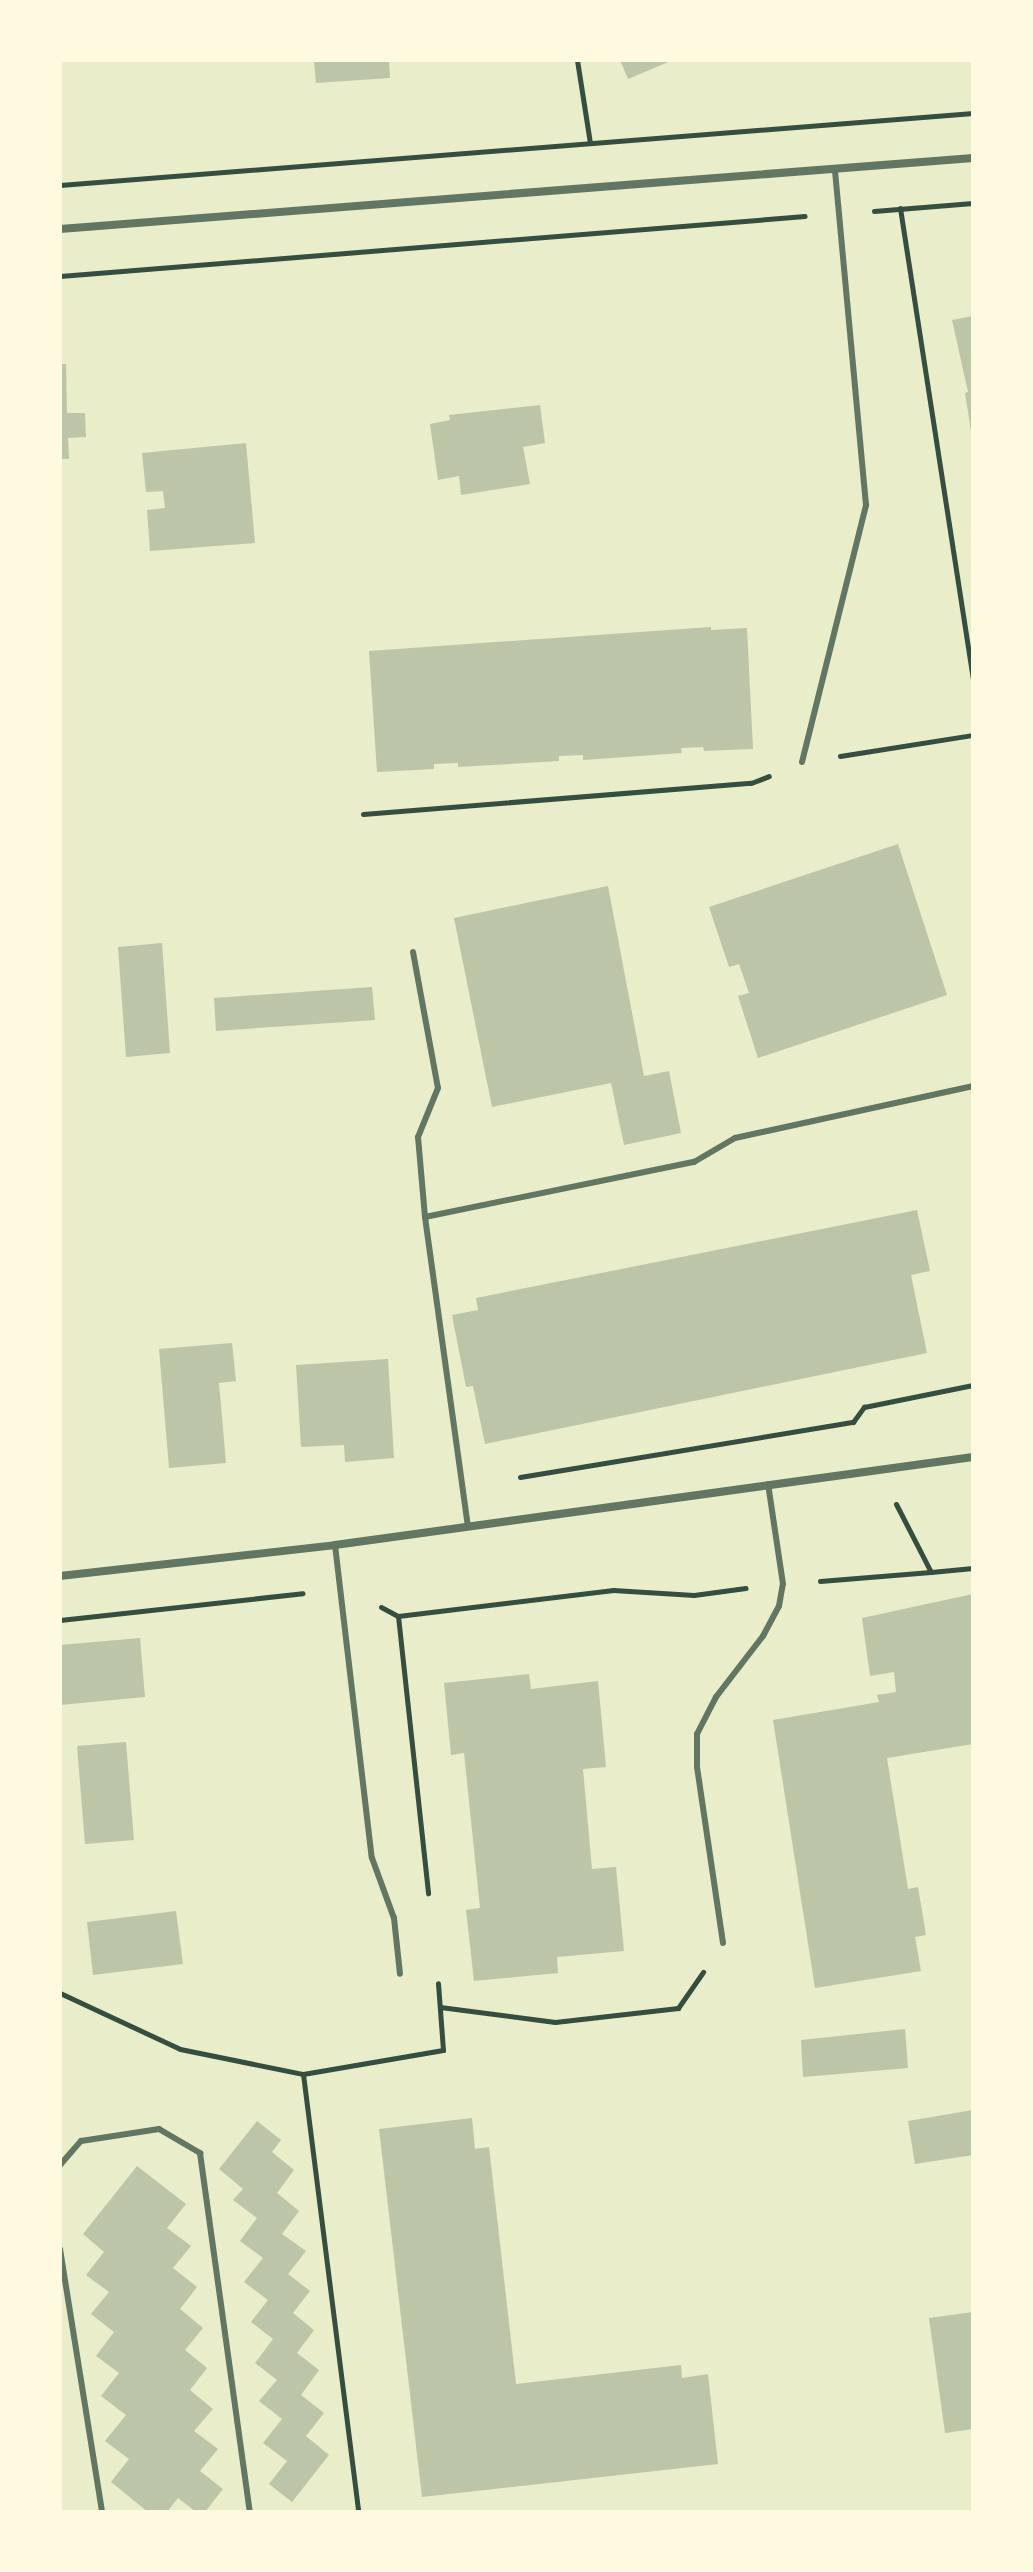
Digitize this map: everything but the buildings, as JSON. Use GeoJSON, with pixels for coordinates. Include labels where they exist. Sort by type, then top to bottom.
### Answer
{"type":"FeatureCollection","features":[{"type":"Feature","properties":{"kind":"street"},"geometry":{"type":"LineString","coordinates":[[60,229],[973,158]]}},
{"type":"Feature","properties":{"kind":"street"},"geometry":{"type":"LineString","coordinates":[[60,1576],[335,1545],[973,1457]]}},
{"type":"Feature","properties":{"kind":"lane"},"geometry":{"type":"LineString","coordinates":[[802,762],[866,505],[835,169]]}},
{"type":"Feature","properties":{"kind":"lane"},"geometry":{"type":"LineString","coordinates":[[413,952],[438,1088],[418,1137],[425,1217],[468,1525]]}},
{"type":"Feature","properties":{"kind":"lane"},"geometry":{"type":"LineString","coordinates":[[425,1217],[694,1162],[735,1138],[973,1086]]}},
{"type":"Feature","properties":{"kind":"lane"},"geometry":{"type":"LineString","coordinates":[[723,1943],[697,1767],[697,1734],[716,1697],[763,1636],[779,1606],[783,1584],[768,1484]]}},
{"type":"Feature","properties":{"kind":"lane"},"geometry":{"type":"LineString","coordinates":[[335,1545],[372,1858],[394,1918],[400,1974]]}},
{"type":"Feature","properties":{"kind":"lane"},"geometry":{"type":"LineString","coordinates":[[60,2165],[81,2141],[159,2129],[200,2153],[250,2512]]}},
{"type":"Feature","properties":{"kind":"lane"},"geometry":{"type":"LineString","coordinates":[[60,2249],[102,2512]]}},
{"type":"Feature","properties":{"kind":"path"},"geometry":{"type":"LineString","coordinates":[[577,60],[590,143]]}},
{"type":"Feature","properties":{"kind":"path"},"geometry":{"type":"LineString","coordinates":[[60,185],[973,113]]}},
{"type":"Feature","properties":{"kind":"path"},"geometry":{"type":"LineString","coordinates":[[60,276],[973,203]]}},
{"type":"Feature","properties":{"kind":"path"},"geometry":{"type":"LineString","coordinates":[[900,208],[973,679]]}},
{"type":"Feature","properties":{"kind":"path"},"geometry":{"type":"LineString","coordinates":[[363,814],[751,783],[802,762],[973,735]]}},
{"type":"Feature","properties":{"kind":"path"},"geometry":{"type":"LineString","coordinates":[[463,1486],[853,1422],[864,1407],[973,1385]]}},
{"type":"Feature","properties":{"kind":"path"},"geometry":{"type":"LineString","coordinates":[[853,1422],[931,1572]]}},
{"type":"Feature","properties":{"kind":"path"},"geometry":{"type":"LineString","coordinates":[[60,1620],[341,1589],[398,1616],[613,1590],[694,1595],[973,1568]]}},
{"type":"Feature","properties":{"kind":"path"},"geometry":{"type":"LineString","coordinates":[[398,1616],[428,1897]]}},
{"type":"Feature","properties":{"kind":"path"},"geometry":{"type":"LineString","coordinates":[[440,2007],[555,2022],[678,2008],[723,1943]]}},
{"type":"Feature","properties":{"kind":"path"},"geometry":{"type":"LineString","coordinates":[[60,1993],[180,2049],[303,2074],[443,2050],[437,1975]]}},
{"type":"Feature","properties":{"kind":"path"},"geometry":{"type":"LineString","coordinates":[[303,2074],[358,2512]]}}]}
